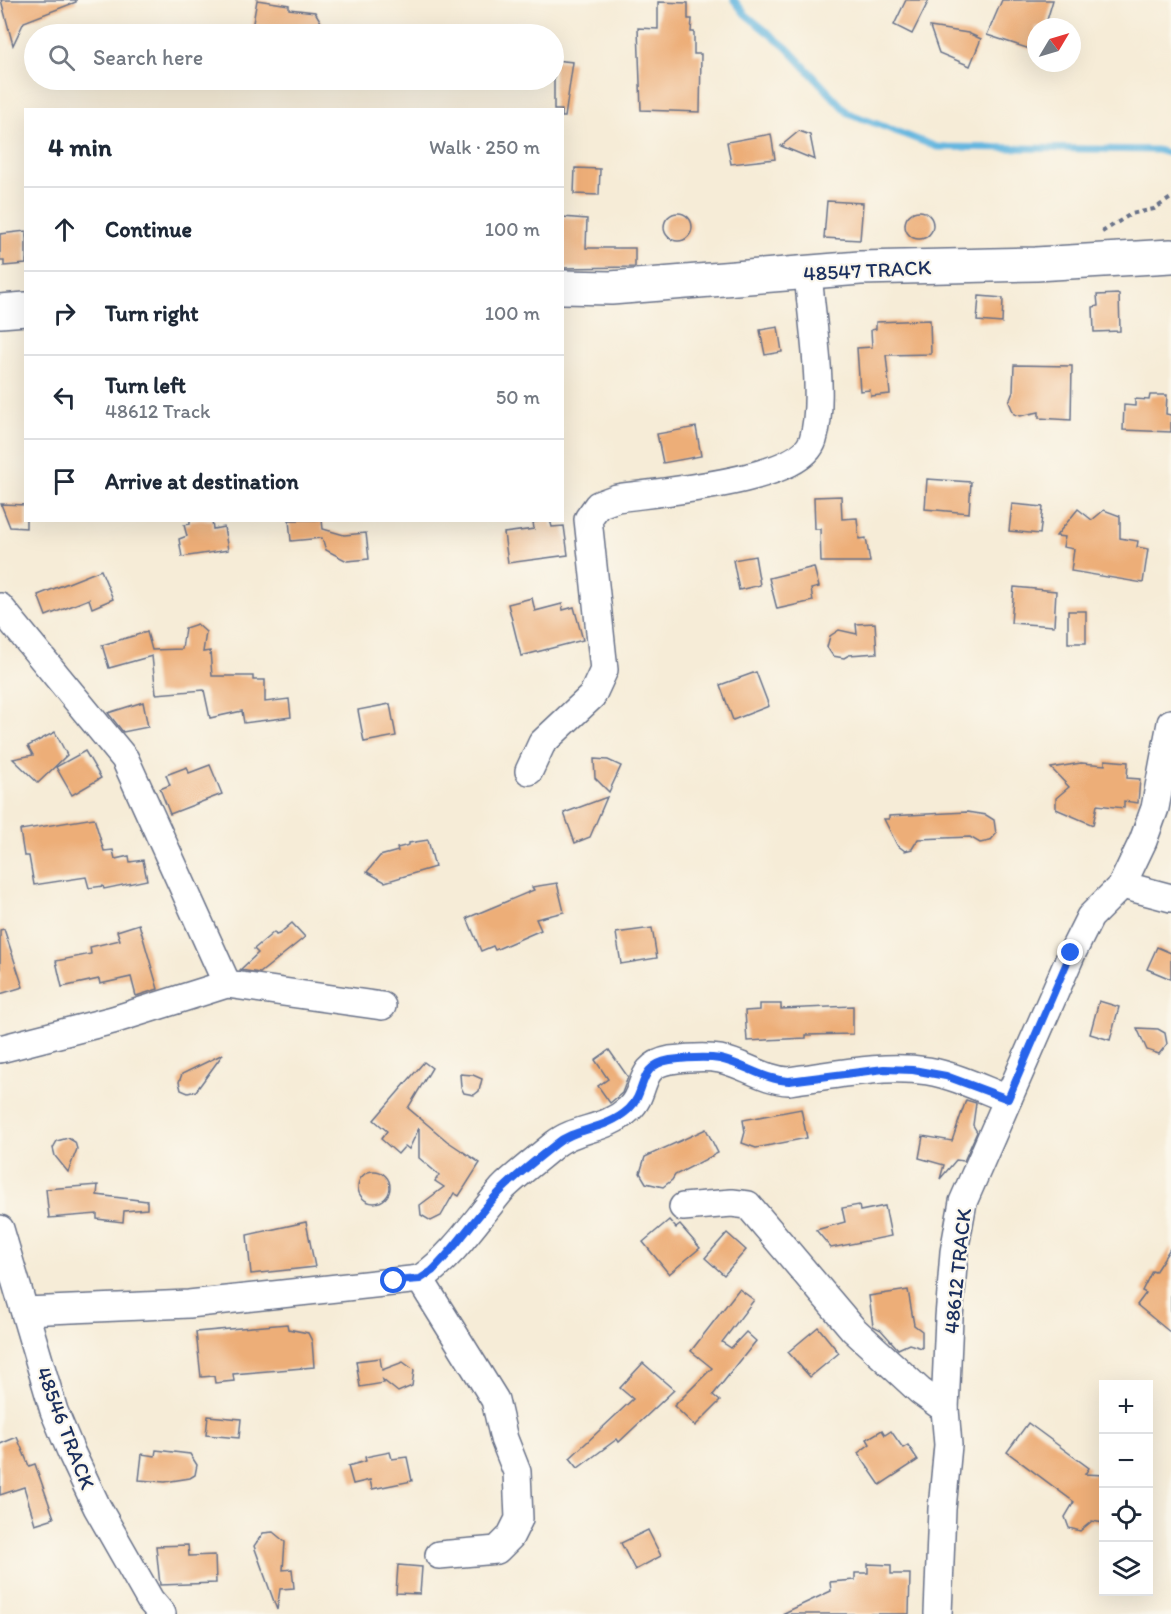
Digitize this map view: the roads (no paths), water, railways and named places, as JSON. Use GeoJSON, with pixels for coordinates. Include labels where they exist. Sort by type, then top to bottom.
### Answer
{"type":"FeatureCollection","features":[{"type":"Feature","properties":{"kind":"street","name":"48547 TRACK"},"geometry":{"type":"LineString","coordinates":[[564,287],[610,288],[860,268],[1046,264],[1171,256]]}},
{"type":"Feature","properties":{"kind":"street"},"geometry":{"type":"LineString","coordinates":[[529,771],[542,743],[592,696],[604,670],[602,630],[588,529],[592,511],[605,501],[617,498],[762,474],[796,461],[812,442],[819,408],[808,272]]}},
{"type":"Feature","properties":{"kind":"street"},"geometry":{"type":"LineString","coordinates":[[0,311],[24,309]]}},
{"type":"Feature","properties":{"kind":"street"},"geometry":{"type":"LineString","coordinates":[[0,607],[125,759],[226,984]]}},
{"type":"Feature","properties":{"kind":"street","name":"48612 TRACK"},"geometry":{"type":"LineString","coordinates":[[938,1614],[948,1445],[945,1409],[954,1252],[963,1202],[1090,917],[1122,885],[1155,808],[1171,723]]}},
{"type":"Feature","properties":{"kind":"street"},"geometry":{"type":"LineString","coordinates":[[1122,885],[1171,898]]}},
{"type":"Feature","properties":{"kind":"street"},"geometry":{"type":"LineString","coordinates":[[0,1049],[113,1020],[226,984],[269,988],[382,1006]]}},
{"type":"Feature","properties":{"kind":"street"},"geometry":{"type":"LineString","coordinates":[[15,1300],[189,1304],[420,1279],[443,1260],[506,1186],[568,1136],[601,1127],[629,1109],[637,1100],[646,1074],[657,1064],[668,1060],[704,1057],[721,1059],[774,1080],[789,1081],[884,1069],[930,1071],[1008,1099]]}},
{"type":"Feature","properties":{"kind":"street"},"geometry":{"type":"LineString","coordinates":[[683,1207],[732,1203],[748,1205],[853,1329],[920,1391],[945,1409]]}},
{"type":"Feature","properties":{"kind":"street","name":"48546 TRACK"},"geometry":{"type":"LineString","coordinates":[[0,1229],[15,1300],[54,1412],[97,1507],[150,1600],[162,1614]]}},
{"type":"Feature","properties":{"kind":"street"},"geometry":{"type":"LineString","coordinates":[[420,1279],[495,1400],[504,1439],[517,1472],[520,1503],[519,1519],[515,1530],[497,1550],[439,1555]]}},
{"type":"Feature","properties":{"kind":"waterway"},"geometry":{"type":"LineString","coordinates":[[734,0],[745,14],[787,48],[848,113],[937,147],[1157,150],[1171,154]]}}]}
